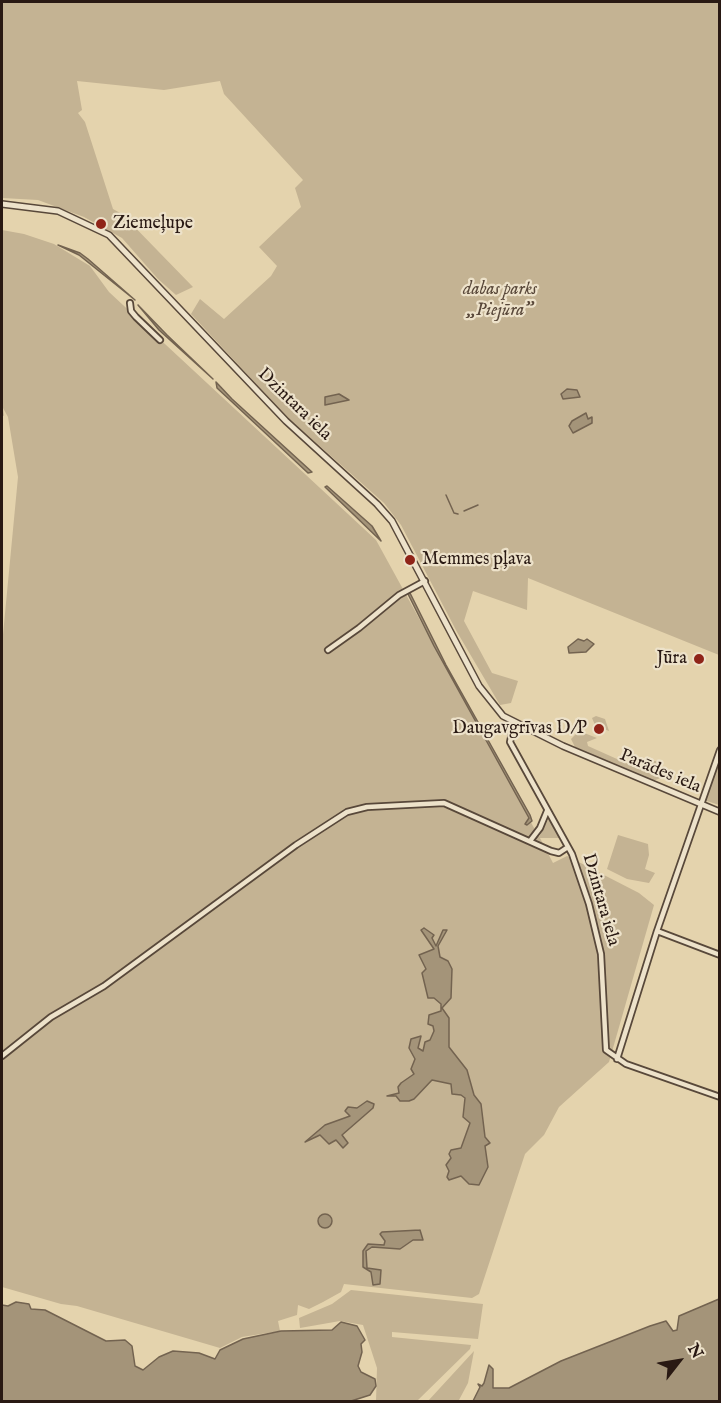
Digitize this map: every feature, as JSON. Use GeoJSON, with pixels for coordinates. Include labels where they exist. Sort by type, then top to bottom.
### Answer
{"type":"FeatureCollection","features":[{"type":"Feature","properties":{"kind":"street","name":"Dzintara iela"},"geometry":{"type":"LineString","coordinates":[[2,204],[58,211],[109,235],[286,421],[377,504],[392,521],[479,686],[495,708]]}},
{"type":"Feature","properties":{"kind":"street"},"geometry":{"type":"LineString","coordinates":[[130,303],[131,311],[160,340]]}},
{"type":"Feature","properties":{"kind":"street"},"geometry":{"type":"LineString","coordinates":[[328,650],[399,595],[425,581]]}},
{"type":"Feature","properties":{"kind":"street","name":"Parādes iela"},"geometry":{"type":"LineString","coordinates":[[495,708],[514,723],[720,812]]}},
{"type":"Feature","properties":{"kind":"street","name":"Dzintara iela"},"geometry":{"type":"LineString","coordinates":[[514,723],[510,742],[568,847],[583,885],[601,954],[604,987],[604,1044],[609,1054],[617,1059]]}},
{"type":"Feature","properties":{"kind":"street"},"geometry":{"type":"LineString","coordinates":[[720,750],[657,931],[617,1059],[720,1097]]}},
{"type":"Feature","properties":{"kind":"street"},"geometry":{"type":"LineString","coordinates":[[2,1056],[51,1017],[104,986],[296,845],[347,812],[367,807],[444,803],[559,853],[568,847]]}},
{"type":"Feature","properties":{"kind":"street"},"geometry":{"type":"LineString","coordinates":[[530,841],[540,828],[547,811]]}},
{"type":"Feature","properties":{"kind":"street"},"geometry":{"type":"LineString","coordinates":[[657,931],[720,954]]}},
{"type":"Feature","properties":{"kind":"green space","name":"dabas parks „Piejūra”"},"geometry":{"type":"Polygon","coordinates":[[[2,2],[719,2],[719,655],[528,578],[527,610],[473,591],[464,621],[492,673],[518,681],[511,703],[500,705],[457,632],[401,525],[384,503],[287,417],[191,314],[200,299],[224,319],[271,276],[277,266],[259,247],[301,207],[295,188],[303,180],[224,94],[220,81],[164,90],[77,81],[82,110],[78,113],[85,122],[113,209],[122,214],[193,287],[176,295],[158,279],[122,238],[84,217],[38,200],[2,198],[2,2]]]}},
{"type":"Feature","properties":{"kind":"green space"},"geometry":{"type":"Polygon","coordinates":[[[2,230],[24,234],[54,244],[90,266],[109,292],[376,540],[539,837],[549,818],[561,838],[540,838],[553,863],[567,856],[639,893],[654,905],[609,1062],[559,1107],[544,1135],[525,1154],[479,1294],[472,1298],[344,1284],[341,1292],[309,1309],[298,1305],[297,1315],[278,1321],[280,1331],[242,1337],[220,1348],[77,1306],[61,1304],[2,1287],[2,645],[18,477],[8,417],[3,408],[4,416],[2,415],[2,230]]]}},
{"type":"Feature","properties":{"kind":"green space"},"geometry":{"type":"Polygon","coordinates":[[[596,716],[605,719],[609,731],[595,725],[592,718],[596,716]]]}},
{"type":"Feature","properties":{"kind":"green space"},"geometry":{"type":"Polygon","coordinates":[[[579,731],[597,738],[587,742],[588,746],[637,768],[648,761],[657,761],[663,769],[663,777],[653,781],[575,747],[571,739],[579,731]]]}},
{"type":"Feature","properties":{"kind":"green space"},"geometry":{"type":"Polygon","coordinates":[[[719,757],[719,805],[704,800],[719,757]]]}},
{"type":"Feature","properties":{"kind":"green space"},"geometry":{"type":"Polygon","coordinates":[[[618,835],[648,844],[649,855],[645,869],[655,873],[649,883],[627,879],[607,869],[618,835]]]}},
{"type":"Feature","properties":{"kind":"green space"},"geometry":{"type":"Polygon","coordinates":[[[351,1290],[483,1304],[478,1339],[392,1332],[392,1337],[471,1345],[470,1349],[417,1401],[376,1401],[377,1368],[363,1325],[340,1321],[300,1328],[299,1318],[332,1304],[351,1290]]]}},
{"type":"Feature","properties":{"kind":"green space"},"geometry":{"type":"Polygon","coordinates":[[[474,1351],[468,1383],[459,1400],[428,1401],[474,1351]]]}},
{"type":"Feature","properties":{"kind":"shaded area"},"geometry":{"type":"Polygon","coordinates":[[[58,245],[80,253],[135,300],[79,255],[58,245]]]}},
{"type":"Feature","properties":{"kind":"shaded area"},"geometry":{"type":"Polygon","coordinates":[[[138,305],[167,335],[213,379],[159,330],[138,305]]]}},
{"type":"Feature","properties":{"kind":"shaded area"},"geometry":{"type":"Polygon","coordinates":[[[216,382],[312,472],[308,473],[217,388],[216,382]]]}},
{"type":"Feature","properties":{"kind":"shaded area"},"geometry":{"type":"Polygon","coordinates":[[[567,389],[577,390],[580,397],[563,399],[561,394],[567,389]]]}},
{"type":"Feature","properties":{"kind":"shaded area"},"geometry":{"type":"Polygon","coordinates":[[[339,394],[349,400],[325,405],[325,397],[339,394]]]}},
{"type":"Feature","properties":{"kind":"shaded area"},"geometry":{"type":"Polygon","coordinates":[[[586,413],[588,419],[592,417],[592,423],[573,433],[569,426],[572,421],[586,413]]]}},
{"type":"Feature","properties":{"kind":"shaded area"},"geometry":{"type":"Polygon","coordinates":[[[327,486],[372,526],[381,541],[325,487],[327,486]]]}},
{"type":"Feature","properties":{"kind":"shaded area"},"geometry":{"type":"Polygon","coordinates":[[[410,593],[446,665],[530,815],[532,821],[527,825],[525,824],[529,818],[434,646],[408,594],[410,593]]]}},
{"type":"Feature","properties":{"kind":"shaded area"},"geometry":{"type":"Polygon","coordinates":[[[578,639],[584,641],[587,639],[594,644],[586,652],[569,653],[568,647],[578,639]]]}},
{"type":"Feature","properties":{"kind":"shaded area"},"geometry":{"type":"Polygon","coordinates":[[[424,928],[434,935],[432,938],[436,946],[443,930],[447,930],[438,946],[440,957],[448,961],[452,969],[451,998],[442,1008],[449,1018],[449,1047],[467,1070],[474,1095],[481,1104],[485,1137],[490,1143],[485,1146],[488,1167],[479,1185],[469,1184],[461,1176],[449,1180],[447,1177],[449,1171],[446,1165],[451,1158],[449,1154],[451,1150],[461,1148],[470,1123],[463,1117],[465,1098],[452,1094],[451,1084],[432,1080],[414,1099],[409,1101],[400,1101],[396,1096],[387,1096],[399,1093],[398,1087],[401,1083],[414,1074],[411,1069],[415,1059],[409,1048],[411,1039],[421,1036],[418,1048],[423,1051],[425,1042],[430,1040],[434,1031],[433,1026],[428,1024],[429,1015],[441,1011],[441,1004],[434,998],[428,998],[422,973],[426,969],[419,955],[434,949],[421,930],[424,928]]]}},
{"type":"Feature","properties":{"kind":"shaded area"},"geometry":{"type":"Polygon","coordinates":[[[367,1101],[374,1104],[373,1108],[342,1135],[348,1143],[343,1148],[336,1140],[329,1144],[320,1135],[305,1142],[325,1125],[350,1116],[345,1111],[348,1107],[357,1108],[367,1101]]]}},
{"type":"Feature","properties":{"kind":"shaded area"},"geometry":{"type":"Polygon","coordinates":[[[322,1214],[328,1214],[332,1221],[328,1228],[322,1228],[318,1224],[318,1218],[322,1214]]]}},
{"type":"Feature","properties":{"kind":"shaded area"},"geometry":{"type":"Polygon","coordinates":[[[420,1230],[423,1240],[413,1240],[400,1249],[372,1247],[366,1251],[367,1268],[381,1270],[380,1284],[373,1285],[371,1272],[363,1267],[363,1251],[368,1244],[384,1245],[385,1241],[380,1234],[382,1232],[420,1230]]]}},
{"type":"Feature","properties":{"kind":"shaded area"},"geometry":{"type":"Polygon","coordinates":[[[719,1299],[719,1401],[473,1401],[480,1387],[478,1384],[482,1386],[484,1383],[489,1365],[493,1369],[493,1388],[509,1388],[561,1361],[650,1326],[666,1321],[673,1331],[677,1330],[679,1316],[719,1299]]]}},
{"type":"Feature","properties":{"kind":"shaded area"},"geometry":{"type":"Polygon","coordinates":[[[16,1302],[29,1304],[31,1309],[45,1310],[106,1341],[125,1340],[132,1346],[135,1366],[143,1370],[159,1357],[173,1351],[199,1353],[215,1359],[220,1350],[243,1339],[281,1331],[332,1330],[341,1322],[357,1326],[365,1340],[361,1344],[362,1352],[358,1366],[361,1372],[375,1379],[376,1386],[370,1395],[348,1402],[2,1401],[2,1305],[8,1306],[16,1302]]]}},
{"type":"Feature","properties":{"kind":"waterway"},"geometry":{"type":"LineString","coordinates":[[446,495],[454,513],[458,514]]}},
{"type":"Feature","properties":{"kind":"waterway"},"geometry":{"type":"LineString","coordinates":[[464,511],[478,505]]}},
{"type":"Feature","properties":{"kind":"place","name":"Ziemeļupe"},"geometry":{"type":"Point","coordinates":[101,224]}},
{"type":"Feature","properties":{"kind":"place","name":"Memmes pļava"},"geometry":{"type":"Point","coordinates":[410,560]}},
{"type":"Feature","properties":{"kind":"place","name":"Jūra"},"geometry":{"type":"Point","coordinates":[699,659]}},
{"type":"Feature","properties":{"kind":"place","name":"Daugavgrīvas D/P"},"geometry":{"type":"Point","coordinates":[599,729]}}]}
